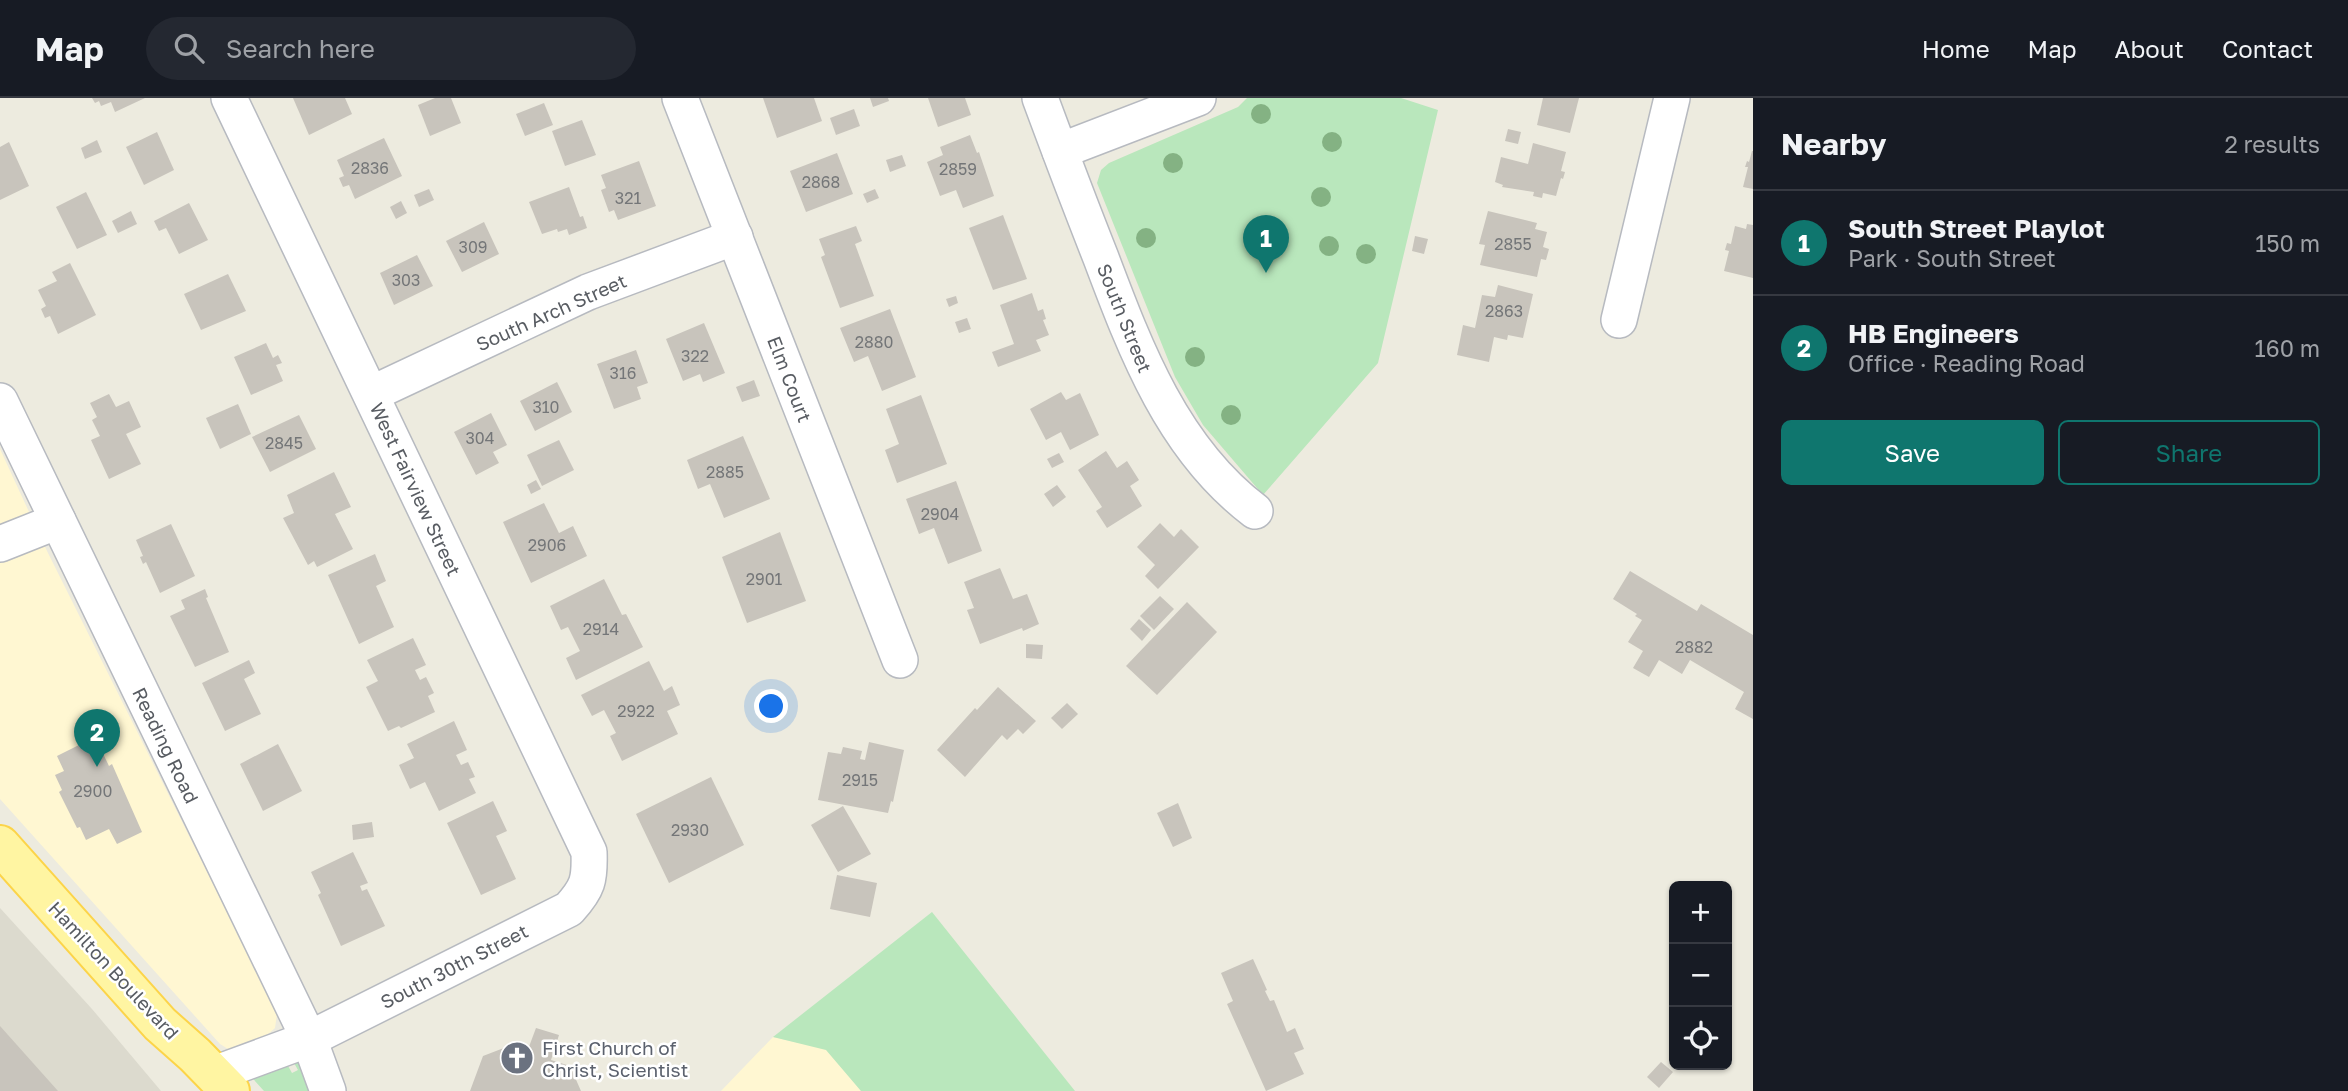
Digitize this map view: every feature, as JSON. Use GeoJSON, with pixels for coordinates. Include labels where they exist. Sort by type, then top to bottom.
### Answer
{"type":"FeatureCollection","features":[{"type":"Feature","properties":{"kind":"main road","name":"Hamilton Boulevard"},"geometry":{"type":"LineString","coordinates":[[0,845],[215,1085]]}},
{"type":"Feature","properties":{"kind":"street","name":"West Fairview Street"},"geometry":{"type":"LineString","coordinates":[[229,98],[589,852],[588,883]]}},
{"type":"Feature","properties":{"kind":"street","name":"Elm Court"},"geometry":{"type":"LineString","coordinates":[[680,98],[900,660]]}},
{"type":"Feature","properties":{"kind":"street","name":"South Street"},"geometry":{"type":"LineString","coordinates":[[1040,98],[1134,345],[1157,392],[1185,436],[1217,477],[1255,512]]}},
{"type":"Feature","properties":{"kind":"street"},"geometry":{"type":"LineString","coordinates":[[1060,151],[1198,98]]}},
{"type":"Feature","properties":{"kind":"street"},"geometry":{"type":"LineString","coordinates":[[1619,320],[1672,98]]}},
{"type":"Feature","properties":{"kind":"street","name":"South Arch Street"},"geometry":{"type":"LineString","coordinates":[[371,394],[588,292],[735,237]]}},
{"type":"Feature","properties":{"kind":"street","name":"Reading Road"},"geometry":{"type":"LineString","coordinates":[[0,401],[309,1039],[328,1091]]}},
{"type":"Feature","properties":{"kind":"street"},"geometry":{"type":"LineString","coordinates":[[0,544],[58,521]]}},
{"type":"Feature","properties":{"kind":"street","name":"South 30th Street"},"geometry":{"type":"LineString","coordinates":[[215,1085],[569,909],[588,883]]}},
{"type":"Feature","properties":{"kind":"shaded area"},"geometry":{"type":"Polygon","coordinates":[[[0,449],[47,551],[277,1014],[275,1028],[239,1049],[228,1049],[220,1044],[0,799],[0,449]]]}},
{"type":"Feature","properties":{"kind":"shaded area"},"geometry":{"type":"Polygon","coordinates":[[[0,908],[92,1009],[161,1091],[0,1091],[0,908]]]}},
{"type":"Feature","properties":{"kind":"shaded area"},"geometry":{"type":"Polygon","coordinates":[[[773,1037],[826,1049],[861,1091],[721,1091],[773,1037]]]}},
{"type":"Feature","properties":{"kind":"green space"},"geometry":{"type":"Polygon","coordinates":[[[1247,98],[1401,98],[1438,110],[1378,363],[1263,495],[1203,425],[1175,377],[1097,183],[1101,170],[1109,163],[1238,107],[1247,98]]]}},
{"type":"Feature","properties":{"kind":"green space"},"geometry":{"type":"Polygon","coordinates":[[[932,912],[1075,1091],[861,1091],[826,1050],[773,1037],[932,912]]]}},
{"type":"Feature","properties":{"kind":"green space"},"geometry":{"type":"Polygon","coordinates":[[[299,1057],[316,1091],[264,1091],[246,1071],[287,1064],[292,1073],[298,1070],[294,1063],[299,1057]]]}},
{"type":"Feature","properties":{"kind":"building"},"geometry":{"type":"Polygon","coordinates":[[[92,98],[145,98],[115,112],[111,102],[101,106],[99,101],[95,103],[92,98]]]}},
{"type":"Feature","properties":{"kind":"building"},"geometry":{"type":"Polygon","coordinates":[[[293,98],[345,98],[352,114],[309,135],[293,98]]]}},
{"type":"Feature","properties":{"kind":"building"},"geometry":{"type":"Polygon","coordinates":[[[435,98],[451,98],[461,123],[430,136],[418,105],[435,98]]]}},
{"type":"Feature","properties":{"kind":"building"},"geometry":{"type":"Polygon","coordinates":[[[763,98],[814,98],[822,121],[777,138],[763,98]]]}},
{"type":"Feature","properties":{"kind":"building"},"geometry":{"type":"Polygon","coordinates":[[[870,98],[888,98],[889,101],[873,107],[870,98]]]}},
{"type":"Feature","properties":{"kind":"building"},"geometry":{"type":"Polygon","coordinates":[[[928,98],[965,98],[971,115],[938,127],[928,98]]]}},
{"type":"Feature","properties":{"kind":"building"},"geometry":{"type":"Polygon","coordinates":[[[1543,98],[1579,98],[1570,133],[1537,125],[1543,98]]]}},
{"type":"Feature","properties":{"kind":"building"},"geometry":{"type":"Polygon","coordinates":[[[544,103],[553,125],[525,136],[516,114],[544,103]]]}},
{"type":"Feature","properties":{"kind":"building"},"geometry":{"type":"Polygon","coordinates":[[[854,109],[860,126],[836,135],[830,118],[854,109]]]}},
{"type":"Feature","properties":{"kind":"building"},"geometry":{"type":"Polygon","coordinates":[[[582,120],[596,155],[565,166],[552,131],[582,120]]]}},
{"type":"Feature","properties":{"kind":"building"},"geometry":{"type":"Polygon","coordinates":[[[1508,129],[1521,132],[1518,144],[1505,141],[1508,129]]]}},
{"type":"Feature","properties":{"kind":"building"},"geometry":{"type":"Polygon","coordinates":[[[157,132],[174,170],[144,185],[126,147],[157,132]]]}},
{"type":"Feature","properties":{"kind":"building"},"geometry":{"type":"Polygon","coordinates":[[[970,135],[977,153],[979,152],[994,196],[963,208],[956,190],[940,196],[927,162],[943,155],[940,147],[970,135]]]}},
{"type":"Feature","properties":{"kind":"building"},"geometry":{"type":"Polygon","coordinates":[[[384,138],[402,176],[355,199],[349,185],[343,187],[339,178],[344,176],[337,160],[384,138]]]}},
{"type":"Feature","properties":{"kind":"building"},"geometry":{"type":"Polygon","coordinates":[[[97,140],[102,152],[85,159],[81,148],[97,140]]]}},
{"type":"Feature","properties":{"kind":"building"},"geometry":{"type":"Polygon","coordinates":[[[9,142],[29,186],[0,200],[0,147],[9,142]]]}},
{"type":"Feature","properties":{"kind":"building"},"geometry":{"type":"Polygon","coordinates":[[[1533,143],[1566,152],[1561,171],[1565,172],[1556,196],[1543,193],[1542,198],[1533,196],[1534,192],[1502,187],[1503,185],[1495,182],[1501,157],[1528,164],[1533,143]]]}},
{"type":"Feature","properties":{"kind":"building"},"geometry":{"type":"Polygon","coordinates":[[[1752,151],[1753,189],[1743,187],[1748,167],[1745,167],[1752,151]]]}},
{"type":"Feature","properties":{"kind":"building"},"geometry":{"type":"Polygon","coordinates":[[[837,153],[853,194],[806,212],[790,171],[837,153]]]}},
{"type":"Feature","properties":{"kind":"building"},"geometry":{"type":"Polygon","coordinates":[[[902,155],[906,166],[890,172],[886,160],[902,155]]]}},
{"type":"Feature","properties":{"kind":"building"},"geometry":{"type":"Polygon","coordinates":[[[639,161],[656,206],[618,220],[614,210],[609,212],[601,190],[606,188],[601,175],[639,161]]]}},
{"type":"Feature","properties":{"kind":"building"},"geometry":{"type":"Polygon","coordinates":[[[569,187],[587,228],[569,235],[567,229],[542,234],[529,202],[569,187]]]}},
{"type":"Feature","properties":{"kind":"building"},"geometry":{"type":"Polygon","coordinates":[[[429,189],[434,200],[419,207],[414,195],[429,189]]]}},
{"type":"Feature","properties":{"kind":"building"},"geometry":{"type":"Polygon","coordinates":[[[875,189],[879,198],[867,203],[863,194],[875,189]]]}},
{"type":"Feature","properties":{"kind":"building"},"geometry":{"type":"Polygon","coordinates":[[[86,192],[107,235],[77,249],[56,207],[86,192]]]}},
{"type":"Feature","properties":{"kind":"building"},"geometry":{"type":"Polygon","coordinates":[[[401,201],[407,213],[396,219],[390,207],[401,201]]]}},
{"type":"Feature","properties":{"kind":"building"},"geometry":{"type":"Polygon","coordinates":[[[189,203],[208,240],[179,254],[166,228],[159,231],[154,221],[189,203]]]}},
{"type":"Feature","properties":{"kind":"building"},"geometry":{"type":"Polygon","coordinates":[[[131,211],[137,224],[118,233],[112,221],[131,211]]]}},
{"type":"Feature","properties":{"kind":"building"},"geometry":{"type":"Polygon","coordinates":[[[1488,211],[1537,223],[1535,229],[1547,232],[1543,247],[1549,249],[1546,260],[1541,259],[1537,277],[1480,265],[1485,245],[1479,244],[1488,211]]]}},
{"type":"Feature","properties":{"kind":"building"},"geometry":{"type":"Polygon","coordinates":[[[1003,215],[1027,279],[993,290],[969,228],[1003,215]]]}},
{"type":"Feature","properties":{"kind":"building"},"geometry":{"type":"Polygon","coordinates":[[[484,222],[499,254],[462,272],[446,241],[484,222]]]}},
{"type":"Feature","properties":{"kind":"building"},"geometry":{"type":"Polygon","coordinates":[[[1747,224],[1753,225],[1753,278],[1724,271],[1729,251],[1725,250],[1727,243],[1731,244],[1735,226],[1746,229],[1747,224]]]}},
{"type":"Feature","properties":{"kind":"building"},"geometry":{"type":"Polygon","coordinates":[[[856,226],[862,241],[855,244],[874,296],[840,308],[821,257],[825,255],[819,239],[856,226]]]}},
{"type":"Feature","properties":{"kind":"building"},"geometry":{"type":"Polygon","coordinates":[[[1415,236],[1428,239],[1424,254],[1412,251],[1415,236]]]}},
{"type":"Feature","properties":{"kind":"building"},"geometry":{"type":"Polygon","coordinates":[[[417,255],[433,286],[394,305],[380,273],[417,255]]]}},
{"type":"Feature","properties":{"kind":"building"},"geometry":{"type":"Polygon","coordinates":[[[70,263],[96,315],[58,334],[50,316],[45,318],[41,309],[46,306],[38,290],[57,281],[52,272],[70,263]]]}},
{"type":"Feature","properties":{"kind":"building"},"geometry":{"type":"Polygon","coordinates":[[[228,274],[246,311],[201,330],[184,294],[228,274]]]}},
{"type":"Feature","properties":{"kind":"building"},"geometry":{"type":"Polygon","coordinates":[[[1498,285],[1533,294],[1523,338],[1508,335],[1507,340],[1494,337],[1489,362],[1457,355],[1463,325],[1475,328],[1482,295],[1495,297],[1498,285]]]}},
{"type":"Feature","properties":{"kind":"building"},"geometry":{"type":"Polygon","coordinates":[[[1032,293],[1038,311],[1043,309],[1046,319],[1043,320],[1049,335],[1036,340],[1041,351],[998,367],[992,352],[1014,344],[1000,305],[1032,293]]]}},
{"type":"Feature","properties":{"kind":"building"},"geometry":{"type":"Polygon","coordinates":[[[956,296],[958,303],[949,307],[946,299],[956,296]]]}},
{"type":"Feature","properties":{"kind":"building"},"geometry":{"type":"Polygon","coordinates":[[[890,309],[916,377],[882,391],[868,356],[854,362],[840,328],[890,309]]]}},
{"type":"Feature","properties":{"kind":"building"},"geometry":{"type":"Polygon","coordinates":[[[967,318],[971,329],[959,333],[955,322],[967,318]]]}},
{"type":"Feature","properties":{"kind":"building"},"geometry":{"type":"Polygon","coordinates":[[[704,323],[725,373],[703,382],[700,374],[683,381],[666,339],[704,323]]]}},
{"type":"Feature","properties":{"kind":"building"},"geometry":{"type":"Polygon","coordinates":[[[266,343],[273,358],[278,355],[282,363],[276,365],[283,381],[251,395],[234,357],[266,343]]]}},
{"type":"Feature","properties":{"kind":"building"},"geometry":{"type":"Polygon","coordinates":[[[636,350],[648,383],[637,387],[641,399],[614,409],[597,364],[636,350]]]}},
{"type":"Feature","properties":{"kind":"building"},"geometry":{"type":"Polygon","coordinates":[[[754,380],[760,396],[742,402],[736,387],[754,380]]]}},
{"type":"Feature","properties":{"kind":"building"},"geometry":{"type":"Polygon","coordinates":[[[557,382],[572,412],[535,431],[520,401],[557,382]]]}},
{"type":"Feature","properties":{"kind":"building"},"geometry":{"type":"Polygon","coordinates":[[[1061,392],[1066,400],[1080,393],[1099,435],[1070,450],[1061,432],[1046,440],[1030,409],[1061,392]]]}},
{"type":"Feature","properties":{"kind":"building"},"geometry":{"type":"Polygon","coordinates":[[[109,394],[116,407],[129,401],[141,427],[126,434],[141,464],[109,479],[91,440],[100,436],[92,420],[97,417],[90,403],[109,394]]]}},
{"type":"Feature","properties":{"kind":"building"},"geometry":{"type":"Polygon","coordinates":[[[921,395],[947,464],[897,483],[885,450],[899,444],[886,409],[921,395]]]}},
{"type":"Feature","properties":{"kind":"building"},"geometry":{"type":"Polygon","coordinates":[[[238,404],[251,434],[220,449],[206,418],[238,404]]]}},
{"type":"Feature","properties":{"kind":"building"},"geometry":{"type":"Polygon","coordinates":[[[491,413],[507,445],[493,452],[499,463],[476,475],[454,432],[491,413]]]}},
{"type":"Feature","properties":{"kind":"building"},"geometry":{"type":"Polygon","coordinates":[[[299,415],[316,449],[270,472],[252,437],[299,415]]]}},
{"type":"Feature","properties":{"kind":"building"},"geometry":{"type":"Polygon","coordinates":[[[743,436],[770,499],[724,518],[710,484],[698,489],[687,460],[743,436]]]}},
{"type":"Feature","properties":{"kind":"building"},"geometry":{"type":"Polygon","coordinates":[[[559,440],[574,470],[542,486],[527,455],[559,440]]]}},
{"type":"Feature","properties":{"kind":"building"},"geometry":{"type":"Polygon","coordinates":[[[1106,451],[1117,468],[1127,461],[1139,480],[1130,486],[1142,506],[1107,528],[1096,511],[1102,507],[1078,470],[1106,451]]]}},
{"type":"Feature","properties":{"kind":"building"},"geometry":{"type":"Polygon","coordinates":[[[1059,453],[1064,462],[1052,468],[1047,459],[1059,453]]]}},
{"type":"Feature","properties":{"kind":"building"},"geometry":{"type":"Polygon","coordinates":[[[334,472],[351,507],[335,514],[353,549],[317,567],[314,561],[308,565],[283,518],[294,513],[287,495],[334,472]]]}},
{"type":"Feature","properties":{"kind":"building"},"geometry":{"type":"Polygon","coordinates":[[[536,480],[541,489],[531,494],[527,485],[536,480]]]}},
{"type":"Feature","properties":{"kind":"building"},"geometry":{"type":"Polygon","coordinates":[[[956,481],[982,551],[948,564],[934,528],[919,534],[906,499],[956,481]]]}},
{"type":"Feature","properties":{"kind":"building"},"geometry":{"type":"Polygon","coordinates":[[[1057,485],[1066,497],[1053,507],[1044,494],[1057,485]]]}},
{"type":"Feature","properties":{"kind":"building"},"geometry":{"type":"Polygon","coordinates":[[[544,503],[559,533],[573,526],[587,556],[531,583],[503,522],[544,503]]]}},
{"type":"Feature","properties":{"kind":"building"},"geometry":{"type":"Polygon","coordinates":[[[1160,523],[1174,537],[1181,529],[1199,547],[1158,589],[1145,576],[1155,565],[1137,547],[1160,523]]]}},
{"type":"Feature","properties":{"kind":"building"},"geometry":{"type":"Polygon","coordinates":[[[171,524],[195,576],[160,593],[146,562],[143,564],[140,557],[143,556],[136,540],[171,524]]]}},
{"type":"Feature","properties":{"kind":"building"},"geometry":{"type":"Polygon","coordinates":[[[780,532],[806,601],[747,623],[722,557],[780,532]]]}},
{"type":"Feature","properties":{"kind":"building"},"geometry":{"type":"Polygon","coordinates":[[[375,554],[386,581],[376,586],[394,627],[359,644],[328,575],[375,554]]]}},
{"type":"Feature","properties":{"kind":"building"},"geometry":{"type":"Polygon","coordinates":[[[1000,568],[1013,599],[1027,594],[1039,624],[980,644],[967,610],[974,608],[964,582],[1000,568]]]}},
{"type":"Feature","properties":{"kind":"building"},"geometry":{"type":"Polygon","coordinates":[[[1630,571],[1697,611],[1701,604],[1753,635],[1753,719],[1735,709],[1744,692],[1690,660],[1682,674],[1659,660],[1649,677],[1633,668],[1643,651],[1628,642],[1642,620],[1613,599],[1630,571]]]}},
{"type":"Feature","properties":{"kind":"building"},"geometry":{"type":"Polygon","coordinates":[[[604,579],[622,615],[626,614],[643,647],[576,680],[566,658],[580,651],[568,627],[561,630],[550,606],[604,579]]]}},
{"type":"Feature","properties":{"kind":"building"},"geometry":{"type":"Polygon","coordinates":[[[205,589],[206,598],[229,652],[195,667],[170,616],[185,609],[181,600],[205,589]]]}},
{"type":"Feature","properties":{"kind":"building"},"geometry":{"type":"Polygon","coordinates":[[[1160,596],[1174,609],[1154,630],[1140,616],[1160,596]]]}},
{"type":"Feature","properties":{"kind":"building"},"geometry":{"type":"Polygon","coordinates":[[[1187,602],[1217,632],[1157,695],[1126,666],[1187,602]]]}},
{"type":"Feature","properties":{"kind":"building"},"geometry":{"type":"Polygon","coordinates":[[[1139,619],[1151,630],[1142,641],[1130,629],[1139,619]]]}},
{"type":"Feature","properties":{"kind":"building"},"geometry":{"type":"Polygon","coordinates":[[[413,638],[426,665],[415,670],[420,680],[426,677],[434,693],[428,696],[435,712],[388,731],[366,687],[378,681],[367,660],[413,638]]]}},
{"type":"Feature","properties":{"kind":"building"},"geometry":{"type":"Polygon","coordinates":[[[1026,644],[1043,645],[1042,659],[1026,658],[1026,644]]]}},
{"type":"Feature","properties":{"kind":"building"},"geometry":{"type":"Polygon","coordinates":[[[249,660],[255,673],[244,679],[261,714],[225,731],[202,683],[249,660]]]}},
{"type":"Feature","properties":{"kind":"building"},"geometry":{"type":"Polygon","coordinates":[[[649,661],[664,691],[672,686],[680,705],[667,711],[678,734],[622,761],[610,736],[616,733],[604,710],[592,716],[581,695],[649,661]]]}},
{"type":"Feature","properties":{"kind":"building"},"geometry":{"type":"Polygon","coordinates":[[[998,687],[1036,721],[1023,734],[1018,729],[1007,740],[1002,735],[965,777],[937,750],[998,687]]]}},
{"type":"Feature","properties":{"kind":"building"},"geometry":{"type":"Polygon","coordinates":[[[1067,703],[1078,714],[1062,729],[1051,718],[1067,703]]]}},
{"type":"Feature","properties":{"kind":"building"},"geometry":{"type":"Polygon","coordinates":[[[454,721],[467,750],[456,755],[461,765],[468,762],[475,777],[469,779],[476,793],[439,811],[425,782],[410,789],[399,765],[414,758],[407,744],[454,721]]]}},
{"type":"Feature","properties":{"kind":"building"},"geometry":{"type":"Polygon","coordinates":[[[95,737],[109,766],[112,764],[142,832],[117,844],[109,829],[86,840],[59,792],[62,790],[55,775],[64,771],[57,756],[95,737]]]}},
{"type":"Feature","properties":{"kind":"building"},"geometry":{"type":"Polygon","coordinates":[[[869,742],[904,750],[893,802],[891,801],[888,813],[818,800],[828,752],[841,754],[843,747],[862,751],[860,759],[865,760],[869,742]]]}},
{"type":"Feature","properties":{"kind":"building"},"geometry":{"type":"Polygon","coordinates":[[[278,744],[302,791],[263,811],[240,764],[278,744]]]}},
{"type":"Feature","properties":{"kind":"building"},"geometry":{"type":"Polygon","coordinates":[[[711,777],[744,845],[669,883],[636,814],[711,777]]]}},
{"type":"Feature","properties":{"kind":"building"},"geometry":{"type":"Polygon","coordinates":[[[493,801],[507,831],[496,836],[516,879],[481,895],[447,823],[493,801]]]}},
{"type":"Feature","properties":{"kind":"building"},"geometry":{"type":"Polygon","coordinates":[[[1178,803],[1192,838],[1173,847],[1157,813],[1178,803]]]}},
{"type":"Feature","properties":{"kind":"building"},"geometry":{"type":"Polygon","coordinates":[[[843,806],[871,854],[838,872],[811,825],[843,806]]]}},
{"type":"Feature","properties":{"kind":"building"},"geometry":{"type":"Polygon","coordinates":[[[372,822],[374,837],[353,840],[352,825],[372,822]]]}},
{"type":"Feature","properties":{"kind":"building"},"geometry":{"type":"Polygon","coordinates":[[[353,852],[368,883],[360,886],[362,891],[367,889],[385,926],[341,946],[318,895],[321,893],[311,872],[353,852]]]}},
{"type":"Feature","properties":{"kind":"building"},"geometry":{"type":"Polygon","coordinates":[[[837,875],[877,883],[870,917],[830,909],[837,875]]]}},
{"type":"Feature","properties":{"kind":"building"},"geometry":{"type":"Polygon","coordinates":[[[1253,959],[1267,990],[1265,991],[1270,1001],[1274,1000],[1287,1032],[1295,1028],[1304,1049],[1294,1053],[1304,1074],[1266,1091],[1227,1004],[1233,1001],[1221,973],[1253,959]]]}},
{"type":"Feature","properties":{"kind":"building"},"geometry":{"type":"Polygon","coordinates":[[[0,1026],[58,1091],[0,1091],[0,1026]]]}},
{"type":"Feature","properties":{"kind":"building","name":"First Church of Christ, Scientist"},"geometry":{"type":"Polygon","coordinates":[[[536,1028],[559,1035],[551,1060],[570,1066],[581,1091],[470,1091],[483,1056],[509,1046],[527,1052],[536,1028]]]}},
{"type":"Feature","properties":{"kind":"building"},"geometry":{"type":"Polygon","coordinates":[[[1661,1062],[1673,1072],[1659,1088],[1647,1077],[1661,1062]]]}},
{"type":"Feature","properties":{"kind":"place","name":"South Street Playlot"},"geometry":{"type":"Point","coordinates":[1266,273]}},
{"type":"Feature","properties":{"kind":"place","name":"HB Engineers"},"geometry":{"type":"Point","coordinates":[97,767]}},
{"type":"Feature","properties":{"kind":"place","name":"First Church of Christ, Scientist"},"geometry":{"type":"Point","coordinates":[517,1058]}}]}
